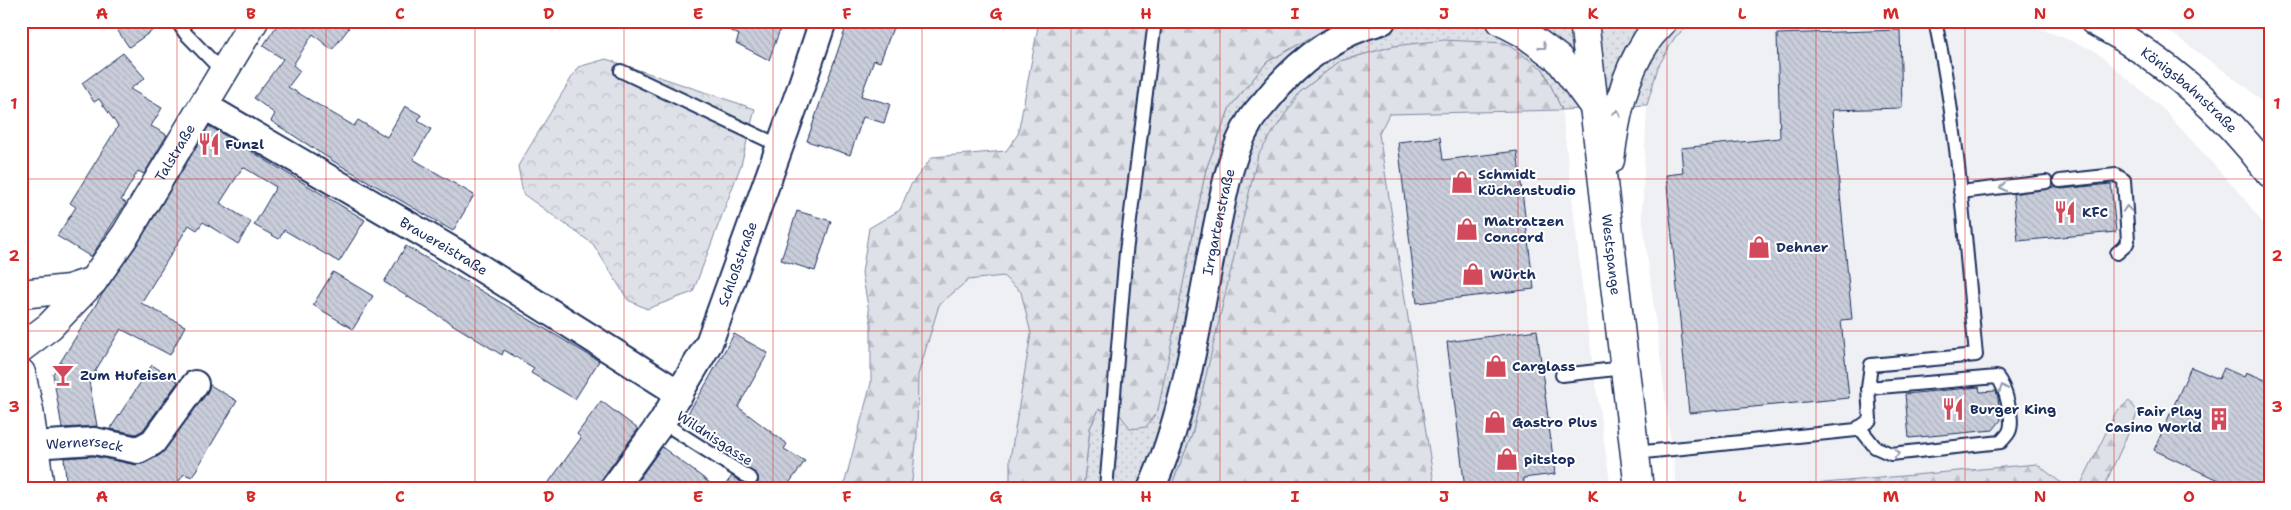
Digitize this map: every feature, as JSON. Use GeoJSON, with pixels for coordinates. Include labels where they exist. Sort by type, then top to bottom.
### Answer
{"type":"FeatureCollection","features":[{"type":"Feature","properties":{"kind":"street","name":"Talstraße"},"geometry":{"type":"LineString","coordinates":[[21,348],[50,326],[93,281],[126,234],[254,21]]}},
{"type":"Feature","properties":{"kind":"street","name":"Schloßstraße"},"geometry":{"type":"LineString","coordinates":[[613,489],[662,422],[709,344],[823,21]]}},
{"type":"Feature","properties":{"kind":"street","name":"Irrgartenstraße"},"geometry":{"type":"LineString","coordinates":[[1151,489],[1173,427],[1185,382],[1227,174],[1250,121],[1285,77],[1321,48],[1364,26],[1382,21]]}},
{"type":"Feature","properties":{"kind":"street"},"geometry":{"type":"LineString","coordinates":[[1501,21],[1530,37],[1559,59],[1593,106]]}},
{"type":"Feature","properties":{"kind":"street","name":"Westspange"},"geometry":{"type":"LineString","coordinates":[[1584,21],[1639,489]]}},
{"type":"Feature","properties":{"kind":"street"},"geometry":{"type":"LineString","coordinates":[[1605,196],[1615,119],[1630,72],[1646,42],[1663,21]]}},
{"type":"Feature","properties":{"kind":"street","name":"Königsbahnstraße"},"geometry":{"type":"LineString","coordinates":[[2094,21],[2158,61],[2199,96],[2249,145],[2270,173]]}},
{"type":"Feature","properties":{"kind":"street","name":"Brauereistraße"},"geometry":{"type":"LineString","coordinates":[[203,105],[460,255],[680,394]]}},
{"type":"Feature","properties":{"kind":"street"},"geometry":{"type":"LineString","coordinates":[[21,294],[69,289],[93,281]]}},
{"type":"Feature","properties":{"kind":"street"},"geometry":{"type":"LineString","coordinates":[[21,373],[29,433],[40,489]]}},
{"type":"Feature","properties":{"kind":"street","name":"Wernerseck"},"geometry":{"type":"LineString","coordinates":[[29,433],[94,441],[138,450],[145,448],[153,442],[195,384]]}},
{"type":"Feature","properties":{"kind":"lane"},"geometry":{"type":"LineString","coordinates":[[177,21],[185,33],[223,72]]}},
{"type":"Feature","properties":{"kind":"lane"},"geometry":{"type":"LineString","coordinates":[[1106,489],[1126,252],[1155,21]]}},
{"type":"Feature","properties":{"kind":"lane"},"geometry":{"type":"LineString","coordinates":[[1635,452],[1856,430],[1870,420],[1868,388],[1871,365],[1976,355],[1945,65],[1935,21]]}},
{"type":"Feature","properties":{"kind":"lane"},"geometry":{"type":"LineString","coordinates":[[621,71],[780,146]]}},
{"type":"Feature","properties":{"kind":"lane"},"geometry":{"type":"LineString","coordinates":[[2060,181],[2116,175],[2124,180],[2128,241],[2117,253]]}},
{"type":"Feature","properties":{"kind":"lane"},"geometry":{"type":"LineString","coordinates":[[1960,192],[2046,182]]}},
{"type":"Feature","properties":{"kind":"lane"},"geometry":{"type":"LineString","coordinates":[[1562,375],[1624,368]]}},
{"type":"Feature","properties":{"kind":"lane"},"geometry":{"type":"LineString","coordinates":[[1859,427],[1875,447],[1891,454],[2001,442],[2010,431],[2010,414],[2002,382],[1997,377],[1868,388]]}},
{"type":"Feature","properties":{"kind":"lane","name":"Wildnisgasse"},"geometry":{"type":"LineString","coordinates":[[662,422],[751,479]]}},
{"type":"Feature","properties":{"kind":"shaded area"},"geometry":{"type":"Polygon","coordinates":[[[21,21],[42,21],[21,35],[21,21]]]}},
{"type":"Feature","properties":{"kind":"shaded area"},"geometry":{"type":"Polygon","coordinates":[[[1695,21],[2021,21],[2094,50],[2164,110],[2243,197],[2270,232],[2270,489],[2069,489],[2037,464],[1757,489],[1679,489],[1676,482],[1642,215],[1647,105],[1658,67],[1675,37],[1695,21]]]}},
{"type":"Feature","properties":{"kind":"shaded area"},"geometry":{"type":"Polygon","coordinates":[[[2155,21],[2270,21],[2270,111],[2250,90],[2155,21]]]}},
{"type":"Feature","properties":{"kind":"shaded area"},"geometry":{"type":"Polygon","coordinates":[[[1562,110],[1584,302],[1611,489],[1435,489],[1379,134],[1389,114],[1562,110]]]}},
{"type":"Feature","properties":{"kind":"shaded area"},"geometry":{"type":"Polygon","coordinates":[[[1003,276],[1021,292],[1031,334],[1010,459],[1010,489],[911,489],[917,436],[918,375],[939,305],[968,280],[1003,276]]]}},
{"type":"Feature","properties":{"kind":"green space"},"geometry":{"type":"Polygon","coordinates":[[[1039,21],[1340,21],[1267,62],[1230,107],[1206,169],[1158,410],[1146,427],[1131,429],[1119,414],[1099,409],[1090,428],[1083,489],[1010,489],[1010,459],[1031,334],[1021,292],[1003,276],[968,280],[939,305],[918,375],[917,436],[911,489],[843,489],[871,383],[871,323],[862,273],[869,228],[900,210],[910,186],[932,157],[1006,151],[1018,134],[1039,21]]]}},
{"type":"Feature","properties":{"kind":"green space"},"geometry":{"type":"Polygon","coordinates":[[[1340,21],[1695,21],[1675,37],[1658,67],[1647,105],[1562,110],[1543,69],[1394,46],[1340,61],[1299,93],[1220,323],[1192,435],[1170,489],[1083,489],[1090,428],[1099,409],[1119,414],[1183,275],[1206,169],[1230,107],[1267,62],[1340,21]]]}},
{"type":"Feature","properties":{"kind":"green space"},"geometry":{"type":"Polygon","coordinates":[[[1444,40],[1505,43],[1543,69],[1562,110],[1389,114],[1379,134],[1435,489],[1170,489],[1192,435],[1258,155],[1299,93],[1340,61],[1394,46],[1444,40]]]}},
{"type":"Feature","properties":{"kind":"green space"},"geometry":{"type":"Polygon","coordinates":[[[606,59],[755,109],[741,165],[693,292],[647,309],[628,300],[593,244],[523,194],[518,166],[578,67],[606,59]]]}},
{"type":"Feature","properties":{"kind":"green space"},"geometry":{"type":"Polygon","coordinates":[[[2129,401],[2138,412],[2103,489],[1757,489],[2037,464],[2065,486],[2080,486],[2116,412],[2129,401]]]}},
{"type":"Feature","properties":{"kind":"building"},"geometry":{"type":"Polygon","coordinates":[[[111,21],[166,21],[129,47],[111,21]]]}},
{"type":"Feature","properties":{"kind":"building"},"geometry":{"type":"Polygon","coordinates":[[[280,21],[337,21],[349,28],[332,50],[313,34],[293,65],[300,71],[288,87],[354,126],[358,120],[387,137],[405,106],[421,115],[418,121],[431,129],[413,159],[474,195],[453,231],[333,161],[271,121],[275,114],[254,98],[283,59],[263,46],[280,21]]]}},
{"type":"Feature","properties":{"kind":"building"},"geometry":{"type":"Polygon","coordinates":[[[713,21],[783,21],[769,60],[736,43],[739,35],[713,21]]]}},
{"type":"Feature","properties":{"kind":"building"},"geometry":{"type":"Polygon","coordinates":[[[848,21],[881,21],[894,25],[880,62],[874,60],[861,96],[890,104],[884,123],[863,117],[850,155],[807,141],[848,21]]]}},
{"type":"Feature","properties":{"kind":"building","name":"Dehner"},"geometry":{"type":"Polygon","coordinates":[[[1900,30],[1902,108],[1832,110],[1852,319],[1841,320],[1849,398],[1689,413],[1666,175],[1683,173],[1681,148],[1780,138],[1777,34],[1900,30]]]}},
{"type":"Feature","properties":{"kind":"building"},"geometry":{"type":"Polygon","coordinates":[[[123,53],[145,78],[130,89],[162,108],[151,126],[167,135],[144,174],[138,171],[121,200],[126,203],[91,257],[57,236],[76,207],[70,203],[118,126],[99,99],[94,102],[82,83],[123,53]]]}},
{"type":"Feature","properties":{"kind":"building"},"geometry":{"type":"Polygon","coordinates":[[[209,126],[365,220],[339,262],[284,230],[279,239],[254,225],[276,187],[243,167],[220,203],[251,222],[238,244],[203,222],[197,230],[189,225],[141,303],[185,326],[170,355],[121,329],[89,381],[97,426],[62,428],[53,374],[103,293],[139,242],[209,126]]]}},
{"type":"Feature","properties":{"kind":"building"},"geometry":{"type":"Polygon","coordinates":[[[1440,137],[1443,160],[1517,151],[1534,289],[1417,303],[1398,142],[1440,137]]]}},
{"type":"Feature","properties":{"kind":"building","name":"KFC"},"geometry":{"type":"Polygon","coordinates":[[[2111,184],[2116,232],[2018,241],[2013,194],[2055,187],[2061,189],[2111,184]]]}},
{"type":"Feature","properties":{"kind":"building"},"geometry":{"type":"Polygon","coordinates":[[[797,211],[831,221],[815,271],[781,260],[797,211]]]}},
{"type":"Feature","properties":{"kind":"building"},"geometry":{"type":"Polygon","coordinates":[[[406,246],[599,361],[575,399],[531,373],[534,368],[504,350],[502,355],[384,282],[406,246]]]}},
{"type":"Feature","properties":{"kind":"building"},"geometry":{"type":"Polygon","coordinates":[[[333,272],[373,296],[353,329],[313,305],[333,272]]]}},
{"type":"Feature","properties":{"kind":"building"},"geometry":{"type":"Polygon","coordinates":[[[1537,330],[1555,474],[1523,478],[1525,489],[1465,489],[1447,342],[1537,330]]]}},
{"type":"Feature","properties":{"kind":"building"},"geometry":{"type":"Polygon","coordinates":[[[734,334],[768,353],[738,407],[787,444],[784,449],[805,461],[785,489],[722,489],[732,476],[747,486],[754,486],[758,483],[758,476],[683,421],[734,334]]]}},
{"type":"Feature","properties":{"kind":"building"},"geometry":{"type":"Polygon","coordinates":[[[152,365],[178,382],[143,430],[136,434],[110,429],[152,365]]]}},
{"type":"Feature","properties":{"kind":"building","name":"Fair Play Casino World"},"geometry":{"type":"Polygon","coordinates":[[[2191,367],[2219,379],[2224,368],[2244,377],[2246,372],[2270,382],[2270,489],[2237,489],[2154,450],[2191,367]]]}},
{"type":"Feature","properties":{"kind":"building"},"geometry":{"type":"Polygon","coordinates":[[[210,385],[237,401],[192,477],[184,474],[173,489],[67,489],[64,458],[93,456],[136,465],[145,463],[160,455],[207,393],[210,385]]]}},
{"type":"Feature","properties":{"kind":"building","name":"Burger King"},"geometry":{"type":"Polygon","coordinates":[[[1979,387],[1980,392],[1996,391],[2001,420],[1993,430],[1909,438],[1905,394],[1979,387]]]}},
{"type":"Feature","properties":{"kind":"building"},"geometry":{"type":"Polygon","coordinates":[[[601,401],[638,429],[601,480],[598,489],[544,489],[581,438],[577,434],[601,401]]]}},
{"type":"Feature","properties":{"kind":"building"},"geometry":{"type":"Polygon","coordinates":[[[662,447],[718,489],[632,489],[662,447]]]}},
{"type":"Feature","properties":{"kind":"place","name":"Funzl"},"geometry":{"type":"Point","coordinates":[209,144]}},
{"type":"Feature","properties":{"kind":"place","name":"Schmidt Küchenstudio"},"geometry":{"type":"Point","coordinates":[1462,182]}},
{"type":"Feature","properties":{"kind":"place","name":"KFC"},"geometry":{"type":"Point","coordinates":[2065,212]}},
{"type":"Feature","properties":{"kind":"place","name":"Matratzen Concord"},"geometry":{"type":"Point","coordinates":[1467,229]}},
{"type":"Feature","properties":{"kind":"place","name":"Dehner"},"geometry":{"type":"Point","coordinates":[1759,247]}},
{"type":"Feature","properties":{"kind":"place","name":"Würth"},"geometry":{"type":"Point","coordinates":[1473,274]}},
{"type":"Feature","properties":{"kind":"place","name":"Carglass"},"geometry":{"type":"Point","coordinates":[1496,366]}},
{"type":"Feature","properties":{"kind":"place","name":"Zum Hufeisen"},"geometry":{"type":"Point","coordinates":[63,375]}},
{"type":"Feature","properties":{"kind":"place","name":"Burger King"},"geometry":{"type":"Point","coordinates":[1953,409]}},
{"type":"Feature","properties":{"kind":"place","name":"Fair Play Casino World"},"geometry":{"type":"Point","coordinates":[2219,419]}},
{"type":"Feature","properties":{"kind":"place","name":"Gastro Plus"},"geometry":{"type":"Point","coordinates":[1495,422]}},
{"type":"Feature","properties":{"kind":"place","name":"pitstop"},"geometry":{"type":"Point","coordinates":[1507,459]}}]}
